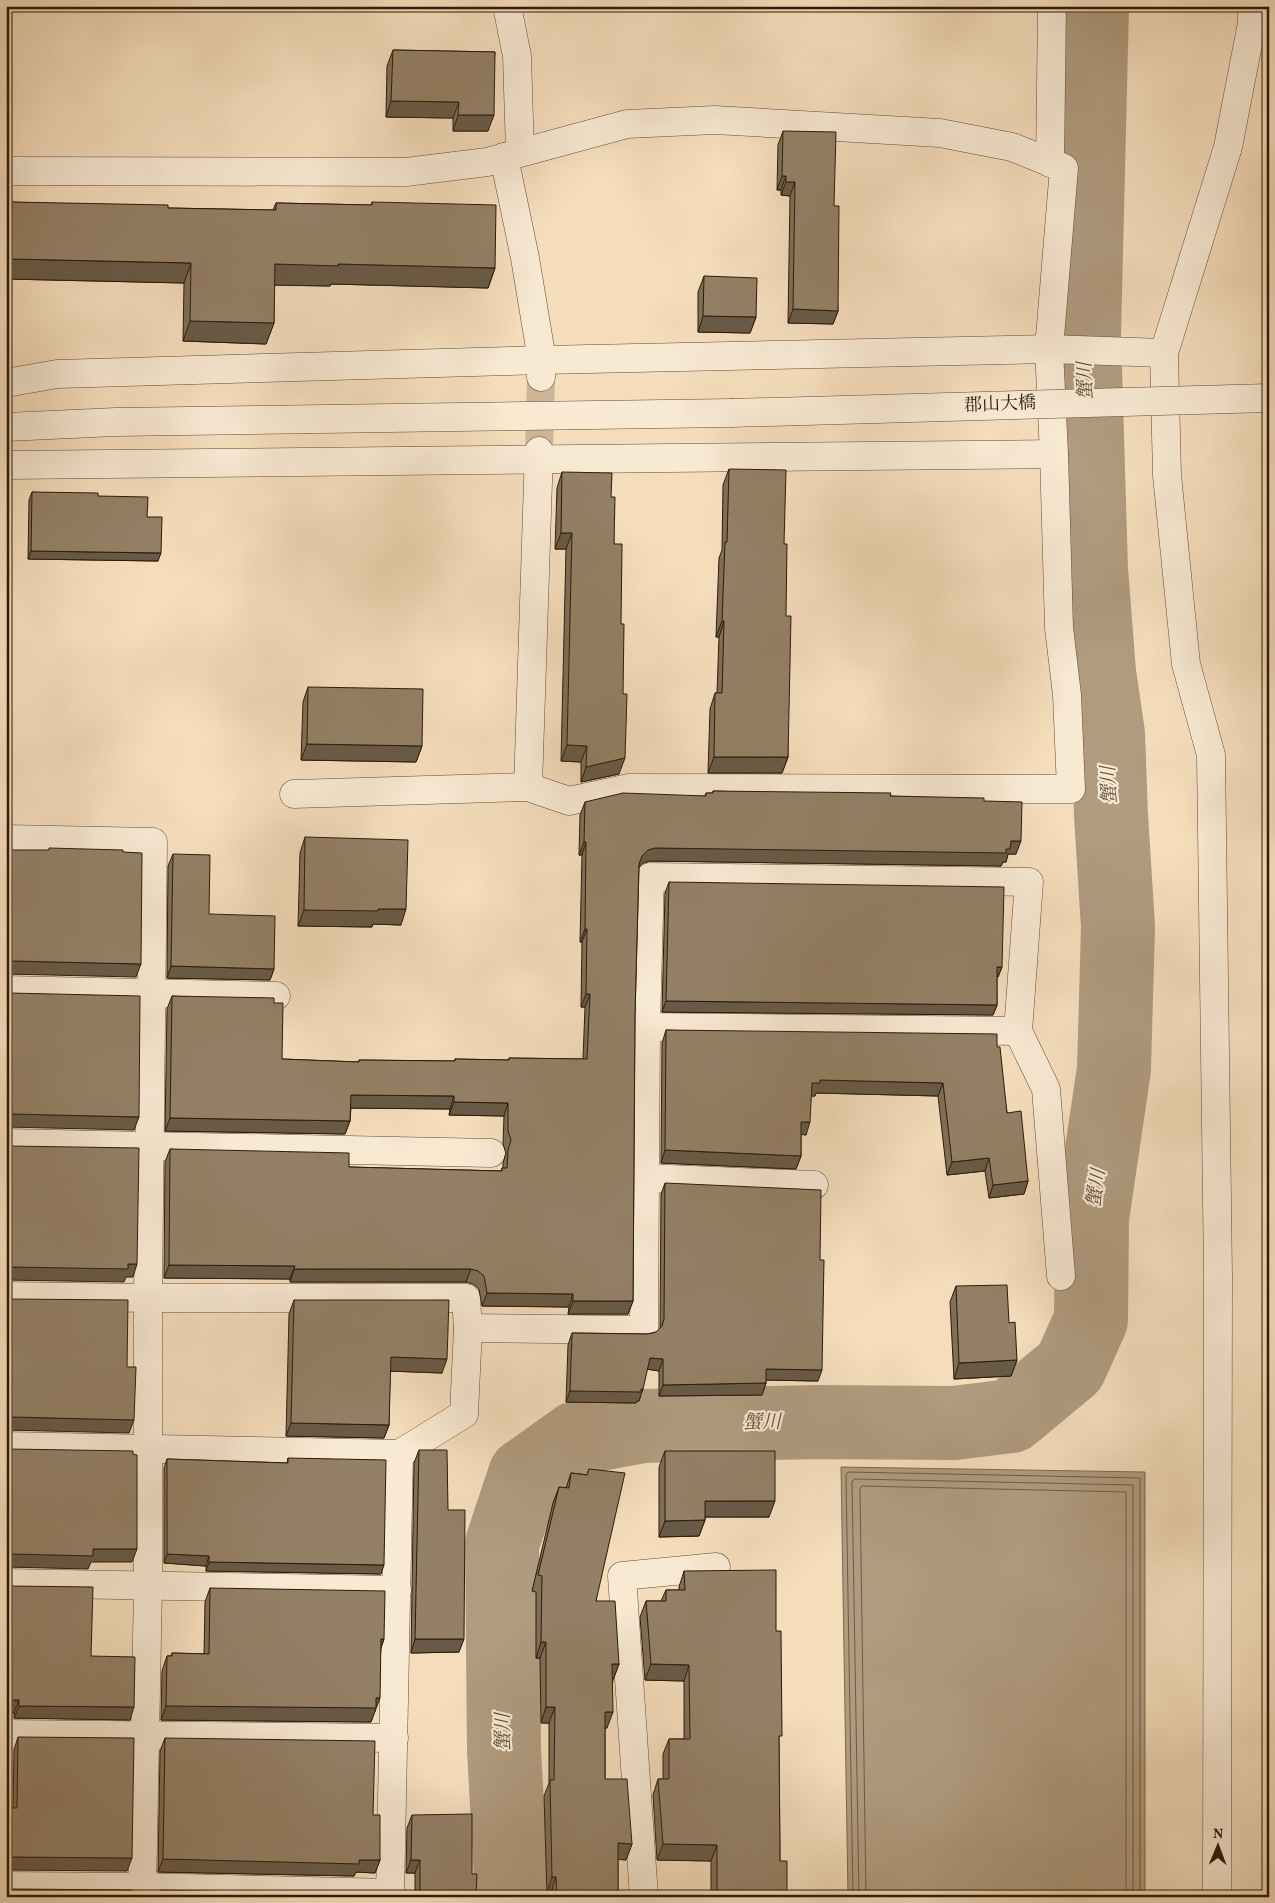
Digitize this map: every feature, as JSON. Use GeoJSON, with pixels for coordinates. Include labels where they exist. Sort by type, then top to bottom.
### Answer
{"type":"FeatureCollection","features":[{"type":"Feature","properties":{"kind":"street"},"geometry":{"type":"LineString","coordinates":[[507,6],[517,56],[512,154],[541,368]]}},
{"type":"Feature","properties":{"kind":"street"},"geometry":{"type":"LineString","coordinates":[[1050,163],[1052,6]]}},
{"type":"Feature","properties":{"kind":"street"},"geometry":{"type":"LineString","coordinates":[[1217,1897],[1218,1276],[1211,755],[1186,664],[1167,475],[1164,353],[1228,147],[1252,23],[1252,6]]}},
{"type":"Feature","properties":{"kind":"street"},"geometry":{"type":"LineString","coordinates":[[6,171],[406,172],[487,162],[627,124],[715,120],[940,133],[1012,147],[1064,168],[1049,349],[1054,454],[1058,628],[1067,696],[1071,789],[629,788],[569,801],[528,787],[294,794]]}},
{"type":"Feature","properties":{"kind":"street"},"geometry":{"type":"LineString","coordinates":[[6,384],[57,374],[541,368],[1049,349],[1164,353]]}},
{"type":"Feature","properties":{"kind":"street","name":"郡山大橋"},"geometry":{"type":"LineString","coordinates":[[6,427],[116,422],[731,413],[1269,398]]}},
{"type":"Feature","properties":{"kind":"street"},"geometry":{"type":"LineString","coordinates":[[6,465],[539,455],[1054,454]]}},
{"type":"Feature","properties":{"kind":"street"},"geometry":{"type":"LineString","coordinates":[[528,787],[539,455]]}},
{"type":"Feature","properties":{"kind":"street"},"geometry":{"type":"LineString","coordinates":[[6,839],[153,842],[148,1298],[148,1586],[142,1892]]}},
{"type":"Feature","properties":{"kind":"street"},"geometry":{"type":"LineString","coordinates":[[468,1328],[644,1330],[646,1027],[650,877],[1030,882],[1018,1031],[1046,1089],[1061,1276]]}},
{"type":"Feature","properties":{"kind":"street"},"geometry":{"type":"LineString","coordinates":[[6,990],[276,996]]}},
{"type":"Feature","properties":{"kind":"street"},"geometry":{"type":"LineString","coordinates":[[646,1027],[1018,1031]]}},
{"type":"Feature","properties":{"kind":"street"},"geometry":{"type":"LineString","coordinates":[[6,1143],[491,1153]]}},
{"type":"Feature","properties":{"kind":"street"},"geometry":{"type":"LineString","coordinates":[[646,1178],[814,1186]]}},
{"type":"Feature","properties":{"kind":"street"},"geometry":{"type":"LineString","coordinates":[[6,1296],[466,1298],[468,1328],[464,1414],[399,1454],[6,1446]]}},
{"type":"Feature","properties":{"kind":"street"},"geometry":{"type":"LineString","coordinates":[[6,1886],[142,1892],[390,1895],[399,1454]]}},
{"type":"Feature","properties":{"kind":"street"},"geometry":{"type":"LineString","coordinates":[[644,1897],[622,1576],[716,1567]]}},
{"type":"Feature","properties":{"kind":"street"},"geometry":{"type":"LineString","coordinates":[[6,1583],[397,1590]]}},
{"type":"Feature","properties":{"kind":"street"},"geometry":{"type":"LineString","coordinates":[[6,1734],[144,1737],[394,1738]]}},
{"type":"Feature","properties":{"kind":"water"},"geometry":{"type":"Polygon","coordinates":[[[841,1467],[1145,1472],[1145,1897],[848,1897],[841,1467]]]}},
{"type":"Feature","properties":{"kind":"building"},"geometry":{"type":"Polygon","coordinates":[[[6,6],[8,6],[8,32],[6,32],[6,6]]]}},
{"type":"Feature","properties":{"kind":"building"},"geometry":{"type":"Polygon","coordinates":[[[393,50],[495,52],[494,115],[458,115],[459,102],[391,101],[393,50]]]}},
{"type":"Feature","properties":{"kind":"building"},"geometry":{"type":"Polygon","coordinates":[[[783,131],[836,132],[834,206],[839,206],[838,311],[793,309],[795,182],[786,182],[786,176],[782,176],[783,131]]]}},
{"type":"Feature","properties":{"kind":"building"},"geometry":{"type":"Polygon","coordinates":[[[12,202],[168,205],[168,208],[276,210],[276,203],[372,205],[372,202],[496,205],[495,268],[275,264],[274,323],[190,321],[191,263],[11,259],[12,202]]]}},
{"type":"Feature","properties":{"kind":"building"},"geometry":{"type":"Polygon","coordinates":[[[704,276],[757,278],[756,317],[703,316],[704,276]]]}},
{"type":"Feature","properties":{"kind":"building"},"geometry":{"type":"Polygon","coordinates":[[[729,469],[786,470],[784,544],[787,544],[786,616],[791,616],[788,757],[714,757],[715,693],[722,693],[724,621],[722,621],[729,469]]]}},
{"type":"Feature","properties":{"kind":"building"},"geometry":{"type":"Polygon","coordinates":[[[562,472],[612,473],[611,497],[615,497],[614,544],[622,544],[621,624],[624,624],[623,694],[627,694],[625,758],[586,767],[587,746],[567,745],[572,533],[561,533],[562,472]]]}},
{"type":"Feature","properties":{"kind":"building"},"geometry":{"type":"Polygon","coordinates":[[[32,492],[98,493],[98,496],[148,497],[147,517],[162,517],[161,553],[31,551],[32,492]]]}},
{"type":"Feature","properties":{"kind":"building"},"geometry":{"type":"Polygon","coordinates":[[[308,687],[423,689],[422,746],[307,744],[308,687]]]}},
{"type":"Feature","properties":{"kind":"building"},"geometry":{"type":"Polygon","coordinates":[[[713,791],[891,793],[890,796],[984,798],[984,801],[1022,802],[1021,841],[1011,841],[1010,849],[1006,849],[1006,853],[655,848],[648,850],[642,856],[639,864],[635,1014],[633,1301],[573,1301],[573,1294],[487,1293],[484,1276],[478,1271],[471,1269],[294,1269],[295,1266],[169,1265],[170,1149],[349,1153],[349,1167],[502,1171],[502,1168],[507,1168],[508,1150],[511,1140],[508,1131],[508,1103],[454,1102],[454,1096],[351,1095],[350,1121],[170,1118],[172,996],[274,998],[274,1003],[283,1003],[282,1059],[359,1062],[359,1060],[509,1060],[509,1058],[587,1059],[590,994],[586,994],[585,802],[623,793],[706,796],[706,793],[713,793],[713,791]]]}},
{"type":"Feature","properties":{"kind":"building"},"geometry":{"type":"Polygon","coordinates":[[[305,837],[408,840],[406,909],[378,909],[378,911],[304,910],[305,837]]]}},
{"type":"Feature","properties":{"kind":"building"},"geometry":{"type":"Polygon","coordinates":[[[49,848],[123,850],[123,852],[142,853],[141,964],[11,961],[6,963],[6,850],[49,850],[49,848]]]}},
{"type":"Feature","properties":{"kind":"building"},"geometry":{"type":"Polygon","coordinates":[[[173,854],[210,855],[209,914],[275,916],[274,969],[171,966],[173,854]]]}},
{"type":"Feature","properties":{"kind":"building"},"geometry":{"type":"Polygon","coordinates":[[[669,882],[1004,887],[1002,967],[997,967],[997,1005],[666,1001],[669,882]]]}},
{"type":"Feature","properties":{"kind":"building"},"geometry":{"type":"Polygon","coordinates":[[[6,991],[10,993],[140,996],[139,1117],[11,1114],[6,1116],[6,991]]]}},
{"type":"Feature","properties":{"kind":"building"},"geometry":{"type":"Polygon","coordinates":[[[666,1030],[997,1034],[997,1047],[1000,1047],[1007,1113],[1021,1111],[1028,1181],[993,1185],[989,1158],[952,1162],[943,1083],[820,1080],[820,1083],[812,1083],[810,1122],[801,1122],[801,1156],[665,1150],[666,1030]]]}},
{"type":"Feature","properties":{"kind":"building"},"geometry":{"type":"Polygon","coordinates":[[[6,1144],[10,1146],[139,1148],[137,1264],[128,1264],[128,1269],[10,1267],[6,1269],[6,1144]]]}},
{"type":"Feature","properties":{"kind":"building"},"geometry":{"type":"Polygon","coordinates":[[[665,1183],[821,1190],[820,1260],[824,1260],[822,1370],[766,1369],[766,1383],[663,1385],[663,1359],[650,1358],[641,1392],[570,1391],[572,1333],[648,1334],[656,1332],[662,1326],[664,1319],[665,1183]]]}},
{"type":"Feature","properties":{"kind":"building"},"geometry":{"type":"Polygon","coordinates":[[[1007,1285],[1009,1323],[1015,1322],[1017,1360],[959,1363],[956,1286],[1007,1285]]]}},
{"type":"Feature","properties":{"kind":"building"},"geometry":{"type":"Polygon","coordinates":[[[6,1297],[10,1299],[128,1300],[127,1367],[136,1367],[134,1420],[11,1417],[6,1419],[6,1297]]]}},
{"type":"Feature","properties":{"kind":"building"},"geometry":{"type":"Polygon","coordinates":[[[294,1300],[449,1300],[447,1359],[391,1357],[389,1425],[291,1423],[294,1300]]]}},
{"type":"Feature","properties":{"kind":"building"},"geometry":{"type":"Polygon","coordinates":[[[6,1447],[10,1449],[133,1451],[133,1454],[137,1455],[137,1549],[93,1549],[93,1556],[10,1554],[6,1556],[6,1447]]]}},
{"type":"Feature","properties":{"kind":"building"},"geometry":{"type":"Polygon","coordinates":[[[419,1450],[447,1450],[448,1510],[465,1510],[464,1639],[415,1639],[419,1450]]]}},
{"type":"Feature","properties":{"kind":"building"},"geometry":{"type":"Polygon","coordinates":[[[665,1451],[775,1451],[775,1501],[705,1501],[705,1520],[665,1521],[665,1451]]]}},
{"type":"Feature","properties":{"kind":"building"},"geometry":{"type":"Polygon","coordinates":[[[288,1458],[386,1460],[384,1565],[209,1562],[209,1556],[167,1554],[167,1459],[288,1463],[288,1458]]]}},
{"type":"Feature","properties":{"kind":"building"},"geometry":{"type":"Polygon","coordinates":[[[589,1469],[625,1473],[596,1601],[615,1601],[619,1664],[612,1664],[613,1712],[605,1712],[605,1779],[627,1779],[632,1844],[618,1843],[618,1897],[557,1897],[556,1877],[552,1877],[550,1780],[554,1780],[555,1707],[546,1707],[546,1642],[541,1642],[542,1576],[538,1575],[559,1487],[569,1488],[571,1473],[587,1475],[589,1469]]]}},
{"type":"Feature","properties":{"kind":"building"},"geometry":{"type":"Polygon","coordinates":[[[776,1570],[776,1631],[781,1631],[782,1736],[779,1736],[780,1861],[787,1861],[787,1897],[717,1897],[717,1845],[663,1844],[658,1779],[669,1779],[669,1739],[690,1739],[689,1665],[651,1664],[646,1601],[666,1601],[666,1590],[685,1590],[684,1571],[776,1570]]]}},
{"type":"Feature","properties":{"kind":"building"},"geometry":{"type":"Polygon","coordinates":[[[6,1584],[10,1586],[93,1587],[91,1656],[135,1657],[134,1707],[19,1706],[19,1700],[6,1700],[6,1584]]]}},
{"type":"Feature","properties":{"kind":"building"},"geometry":{"type":"Polygon","coordinates":[[[210,1588],[385,1591],[384,1639],[381,1639],[380,1698],[376,1698],[376,1708],[166,1706],[167,1656],[172,1656],[172,1653],[209,1654],[210,1588]]]}},
{"type":"Feature","properties":{"kind":"building"},"geometry":{"type":"Polygon","coordinates":[[[18,1737],[134,1738],[132,1858],[10,1857],[6,1859],[6,1808],[17,1808],[18,1737]]]}},
{"type":"Feature","properties":{"kind":"building"},"geometry":{"type":"Polygon","coordinates":[[[165,1738],[375,1741],[373,1815],[380,1815],[380,1860],[359,1860],[359,1864],[163,1859],[165,1738]]]}},
{"type":"Feature","properties":{"kind":"building"},"geometry":{"type":"Polygon","coordinates":[[[472,1814],[472,1874],[477,1874],[476,1897],[420,1897],[420,1860],[411,1860],[412,1815],[472,1814]]]}},
{"type":"Feature","properties":{"kind":"building"},"geometry":{"type":"Polygon","coordinates":[[[6,1888],[132,1890],[138,1897],[6,1897],[6,1888]]]}},
{"type":"Feature","properties":{"kind":"building"},"geometry":{"type":"Polygon","coordinates":[[[161,1890],[359,1895],[359,1897],[155,1897],[161,1890]]]}},
{"type":"Feature","properties":{"kind":"waterway","name":"蟹川"},"geometry":{"type":"LineString","coordinates":[[512,1897],[504,1750],[502,1544],[525,1475],[577,1438],[642,1426],[816,1422],[954,1423],[1011,1416],[1070,1367],[1091,1320],[1092,1218],[1114,1069],[1118,927],[1108,734],[1099,672],[1091,569],[1084,335],[1092,6]]}},
{"type":"Feature","properties":{"kind":"tunnel"},"geometry":{"type":"LineString","coordinates":[[539,451],[541,377]]}}]}
